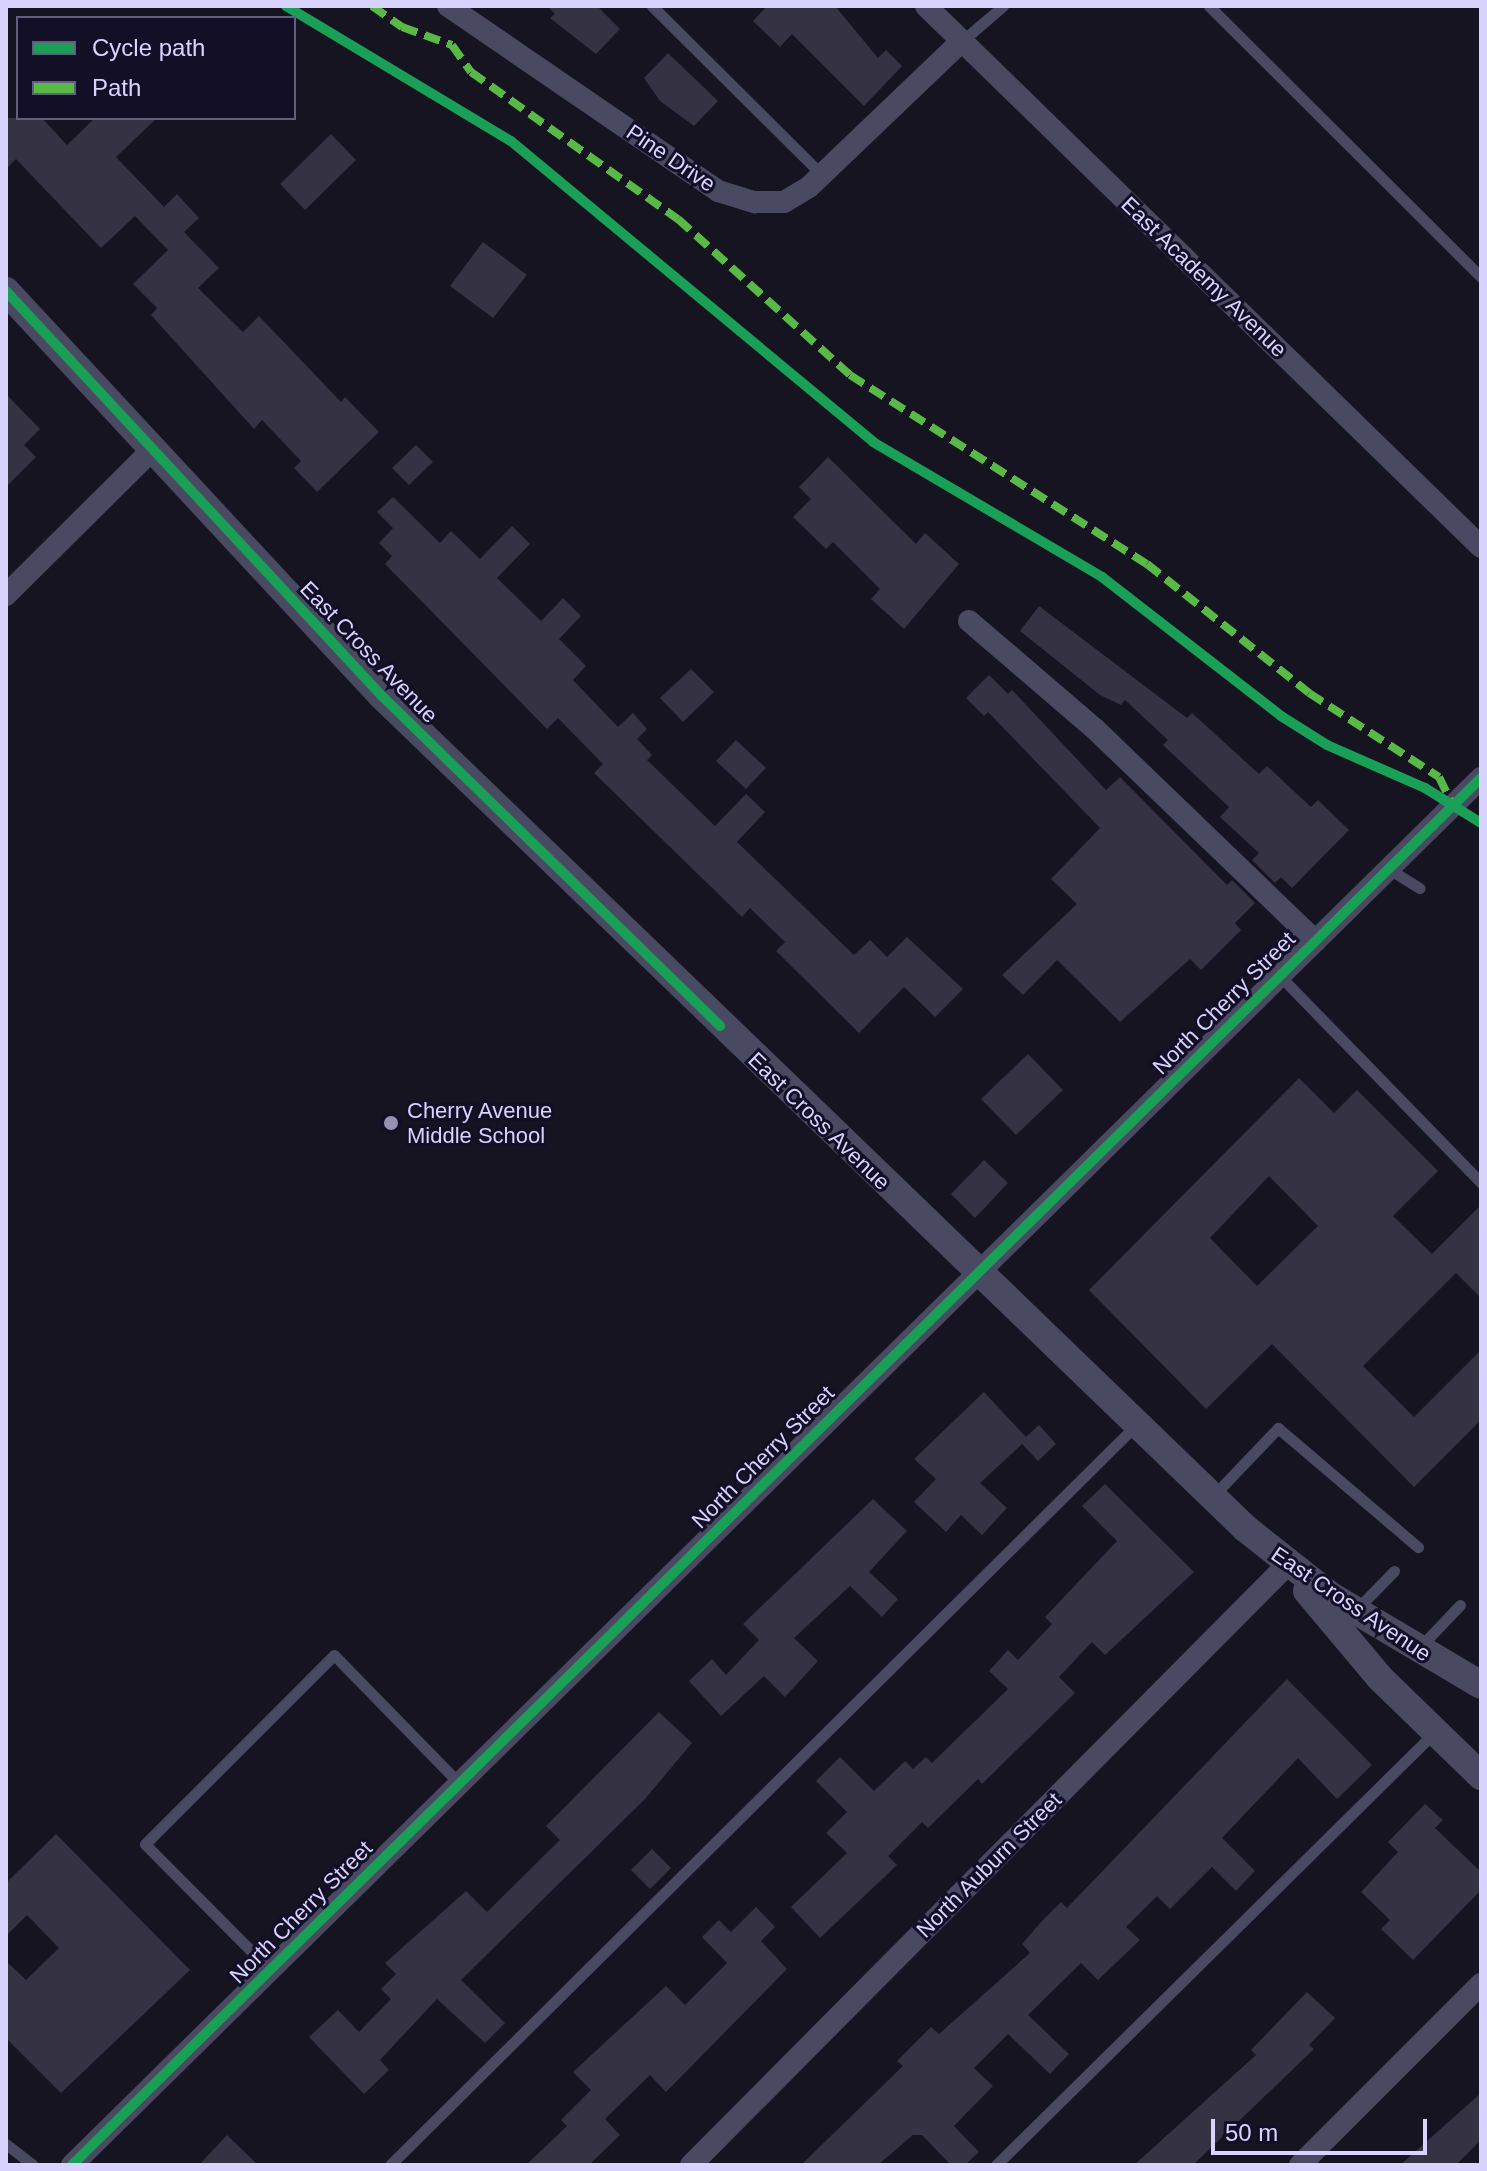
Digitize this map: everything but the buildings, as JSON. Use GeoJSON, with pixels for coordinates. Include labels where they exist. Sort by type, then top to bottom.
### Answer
{"type":"FeatureCollection","features":[{"type":"Feature","properties":{"kind":"street","name":"Pine Drive"},"geometry":{"type":"LineString","coordinates":[[448,6],[718,191],[784,202],[823,176],[962,41]]}},
{"type":"Feature","properties":{"kind":"street","name":"East Academy Avenue"},"geometry":{"type":"LineString","coordinates":[[926,6],[1481,547]]}},
{"type":"Feature","properties":{"kind":"street","name":"East Cross Avenue"},"geometry":{"type":"LineString","coordinates":[[6,291],[381,695],[978,1274],[1286,1566],[1416,1650],[1481,1685]]}},
{"type":"Feature","properties":{"kind":"street"},"geometry":{"type":"LineString","coordinates":[[6,595],[152,450]]}},
{"type":"Feature","properties":{"kind":"street","name":"North Cherry Street"},"geometry":{"type":"LineString","coordinates":[[969,621],[1095,729],[1315,941]]}},
{"type":"Feature","properties":{"kind":"street","name":"North Cherry Street"},"geometry":{"type":"LineString","coordinates":[[86,2161],[270,1970],[1481,778]]}},
{"type":"Feature","properties":{"kind":"street"},"geometry":{"type":"LineString","coordinates":[[1286,1566],[1380,1678],[1481,1776]]}},
{"type":"Feature","properties":{"kind":"street","name":"North Auburn Street"},"geometry":{"type":"LineString","coordinates":[[691,2165],[1286,1566]]}},
{"type":"Feature","properties":{"kind":"street"},"geometry":{"type":"LineString","coordinates":[[1300,2165],[1481,1984]]}},
{"type":"Feature","properties":{"kind":"lane"},"geometry":{"type":"LineString","coordinates":[[652,6],[823,176]]}},
{"type":"Feature","properties":{"kind":"lane"},"geometry":{"type":"LineString","coordinates":[[962,41],[1003,6]]}},
{"type":"Feature","properties":{"kind":"lane"},"geometry":{"type":"LineString","coordinates":[[1209,6],[1481,277]]}},
{"type":"Feature","properties":{"kind":"lane"},"geometry":{"type":"LineString","coordinates":[[1389,869],[1420,888]]}},
{"type":"Feature","properties":{"kind":"lane"},"geometry":{"type":"LineString","coordinates":[[1280,976],[1481,1183]]}},
{"type":"Feature","properties":{"kind":"lane"},"geometry":{"type":"LineString","coordinates":[[390,2165],[1136,1424]]}},
{"type":"Feature","properties":{"kind":"lane"},"geometry":{"type":"LineString","coordinates":[[1212,1496],[1278,1428],[1418,1547]]}},
{"type":"Feature","properties":{"kind":"lane"},"geometry":{"type":"LineString","coordinates":[[1354,1611],[1394,1571]]}},
{"type":"Feature","properties":{"kind":"lane"},"geometry":{"type":"LineString","coordinates":[[1416,1650],[1460,1605]]}},
{"type":"Feature","properties":{"kind":"lane"},"geometry":{"type":"LineString","coordinates":[[270,1970],[145,1844],[334,1655],[460,1784]]}},
{"type":"Feature","properties":{"kind":"lane"},"geometry":{"type":"LineString","coordinates":[[996,2165],[1436,1732]]}},
{"type":"Feature","properties":{"kind":"lane"},"geometry":{"type":"LineString","coordinates":[[6,2144],[33,2165]]}},
{"type":"Feature","properties":{"kind":"marked path"},"geometry":{"type":"LineString","coordinates":[[372,6],[402,27],[452,45],[471,72],[678,219],[850,375],[1147,564],[1309,693],[1439,777],[1451,802]]}},
{"type":"Feature","properties":{"kind":"cycle path"},"geometry":{"type":"LineString","coordinates":[[286,6],[511,141],[873,442],[1102,577],[1281,716],[1327,745],[1425,788],[1481,823]]}},
{"type":"Feature","properties":{"kind":"cycle path"},"geometry":{"type":"LineString","coordinates":[[6,291],[381,695],[720,1026]]}},
{"type":"Feature","properties":{"kind":"cycle path"},"geometry":{"type":"LineString","coordinates":[[72,2165],[1481,778]]}},
{"type":"Feature","properties":{"kind":"place","name":"Cherry Avenue Middle School"},"geometry":{"type":"Point","coordinates":[391,1123]}}]}
